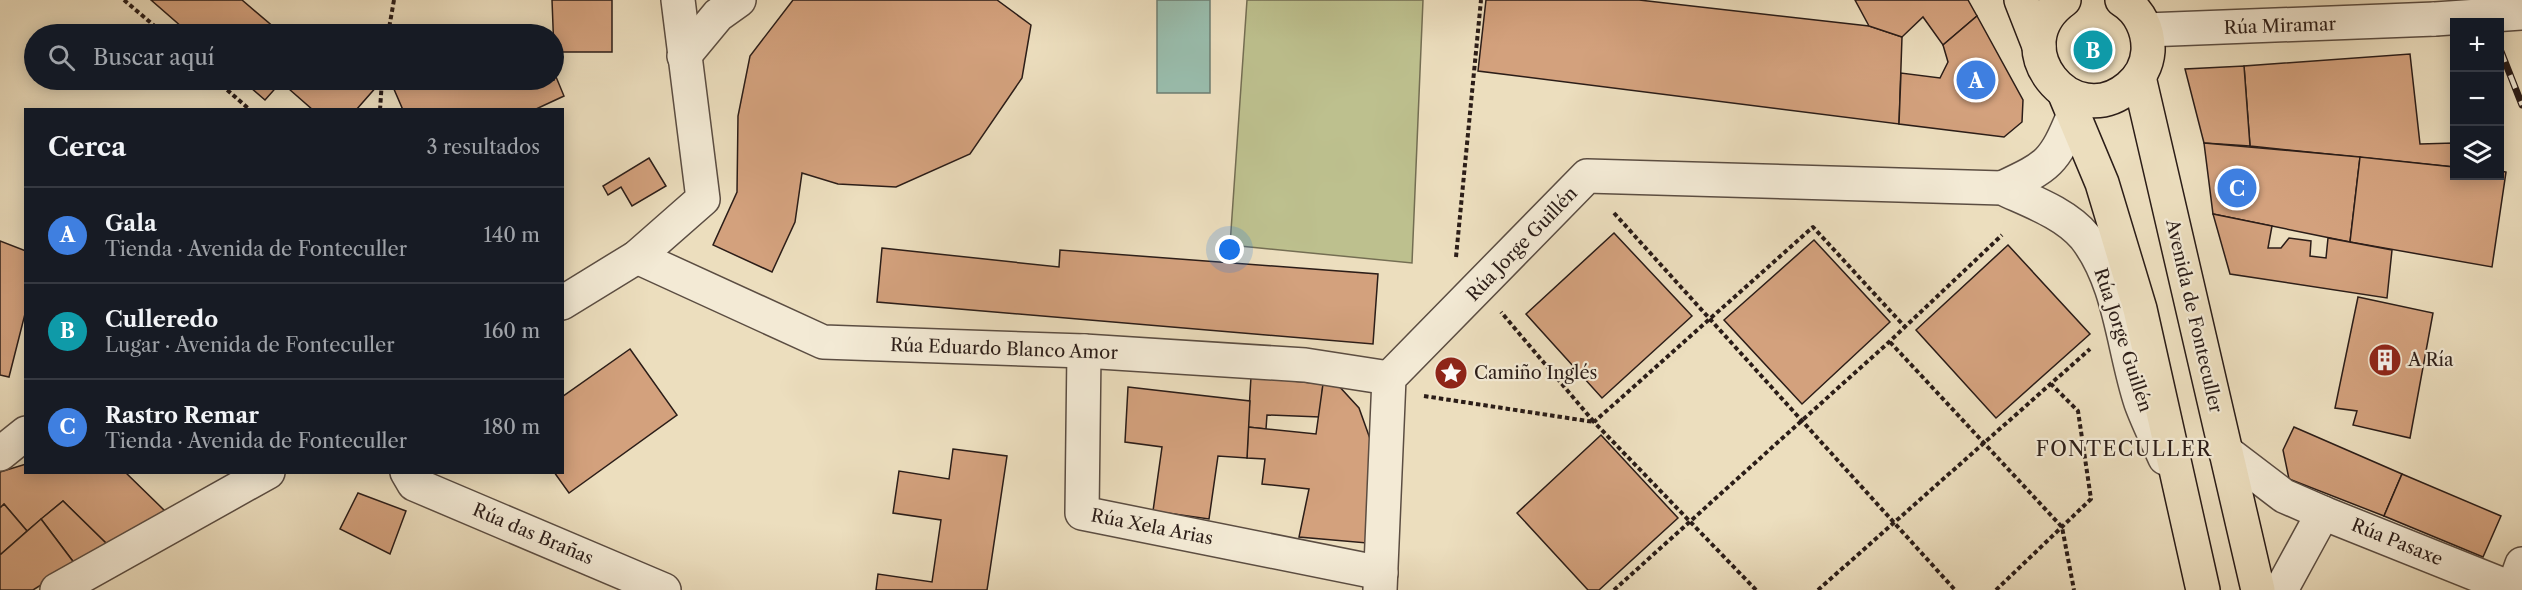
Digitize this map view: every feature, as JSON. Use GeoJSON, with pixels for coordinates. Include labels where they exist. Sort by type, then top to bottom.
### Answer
{"type":"FeatureCollection","features":[{"type":"Feature","properties":{"kind":"main road"},"geometry":{"type":"LineString","coordinates":[[2021,0],[2039,46],[2046,72],[2069,103],[2102,183],[2140,309],[2203,590]]}},
{"type":"Feature","properties":{"kind":"main road"},"geometry":{"type":"LineString","coordinates":[[2039,46],[2043,24],[2049,14],[2064,0]]}},
{"type":"Feature","properties":{"kind":"main road"},"geometry":{"type":"LineString","coordinates":[[2069,103],[2104,100],[2127,89],[2139,77],[2148,54],[2146,30],[2139,16],[2122,0]]}},
{"type":"Feature","properties":{"kind":"main road","name":"Avenida de Fonteculler"},"geometry":{"type":"LineString","coordinates":[[2139,77],[2258,590]]}},
{"type":"Feature","properties":{"kind":"street"},"geometry":{"type":"LineString","coordinates":[[564,302],[637,257],[703,199],[678,0]]}},
{"type":"Feature","properties":{"kind":"street"},"geometry":{"type":"LineString","coordinates":[[684,56],[717,15],[739,0]]}},
{"type":"Feature","properties":{"kind":"street","name":"Rúa Miramar"},"geometry":{"type":"LineString","coordinates":[[2146,30],[2435,19],[2522,13]]}},
{"type":"Feature","properties":{"kind":"street","name":"Rúa Jorge Guillén"},"geometry":{"type":"LineString","coordinates":[[2002,189],[2041,170],[2060,147],[2069,103]]}},
{"type":"Feature","properties":{"kind":"street","name":"Rúa Jorge Guillén"},"geometry":{"type":"LineString","coordinates":[[1389,378],[1483,285],[1587,176],[2002,189],[2054,212],[2085,237],[2104,271],[2121,324],[2141,403],[2183,501]]}},
{"type":"Feature","properties":{"kind":"street","name":"Rúa Eduardo Blanco Amor"},"geometry":{"type":"LineString","coordinates":[[637,257],[823,342],[1084,351],[1305,365],[1389,378]]}},
{"type":"Feature","properties":{"kind":"street","name":"Rúa Xela Arias"},"geometry":{"type":"LineString","coordinates":[[1084,351],[1082,513],[1381,581]]}},
{"type":"Feature","properties":{"kind":"street"},"geometry":{"type":"LineString","coordinates":[[1381,581],[1389,378]]}},
{"type":"Feature","properties":{"kind":"street"},"geometry":{"type":"LineString","coordinates":[[0,454],[24,435]]}},
{"type":"Feature","properties":{"kind":"street","name":"Rúa Pasaxe"},"geometry":{"type":"LineString","coordinates":[[2225,452],[2284,496],[2513,589],[2522,564]]}},
{"type":"Feature","properties":{"kind":"street"},"geometry":{"type":"LineString","coordinates":[[57,590],[264,474]]}},
{"type":"Feature","properties":{"kind":"street","name":"Rúa das Brañas"},"geometry":{"type":"LineString","coordinates":[[407,474],[414,484],[664,590]]}},
{"type":"Feature","properties":{"kind":"street"},"geometry":{"type":"LineString","coordinates":[[2281,590],[2324,513]]}},
{"type":"Feature","properties":{"kind":"path"},"geometry":{"type":"LineString","coordinates":[[124,0],[152,24]]}},
{"type":"Feature","properties":{"kind":"path"},"geometry":{"type":"LineString","coordinates":[[390,24],[394,0]]}},
{"type":"Feature","properties":{"kind":"path"},"geometry":{"type":"LineString","coordinates":[[1480,0],[1455,261],[1483,285],[1509,325],[1594,423],[1756,590]]}},
{"type":"Feature","properties":{"kind":"path"},"geometry":{"type":"LineString","coordinates":[[227,90],[248,108]]}},
{"type":"Feature","properties":{"kind":"path"},"geometry":{"type":"LineString","coordinates":[[380,108],[381,90]]}},
{"type":"Feature","properties":{"kind":"path"},"geometry":{"type":"LineString","coordinates":[[1587,176],[1616,216],[1955,590]]}},
{"type":"Feature","properties":{"kind":"path"},"geometry":{"type":"LineString","coordinates":[[1594,423],[1813,227],[1905,327]]}},
{"type":"Feature","properties":{"kind":"path"},"geometry":{"type":"LineString","coordinates":[[1614,590],[1889,342],[2002,235]]}},
{"type":"Feature","properties":{"kind":"path"},"geometry":{"type":"LineString","coordinates":[[1818,590],[2121,324]]}},
{"type":"Feature","properties":{"kind":"path"},"geometry":{"type":"LineString","coordinates":[[1889,342],[2062,527],[2074,590]]}},
{"type":"Feature","properties":{"kind":"path"},"geometry":{"type":"LineString","coordinates":[[1389,378],[1426,397],[1594,423]]}},
{"type":"Feature","properties":{"kind":"path"},"geometry":{"type":"LineString","coordinates":[[1996,590],[2091,499],[2078,411],[2051,384]]}},
{"type":"Feature","properties":{"kind":"green space"},"geometry":{"type":"Polygon","coordinates":[[[1247,0],[1423,0],[1412,263],[1230,245],[1247,0]]]}},
{"type":"Feature","properties":{"kind":"shaded area"},"geometry":{"type":"Polygon","coordinates":[[[1157,0],[1210,0],[1210,93],[1157,93],[1157,0]]]}},
{"type":"Feature","properties":{"kind":"building"},"geometry":{"type":"Polygon","coordinates":[[[151,0],[242,0],[270,24],[179,24],[151,0]]]}},
{"type":"Feature","properties":{"kind":"building"},"geometry":{"type":"Polygon","coordinates":[[[552,0],[612,0],[612,52],[564,52],[564,24],[553,24],[552,0]]]}},
{"type":"Feature","properties":{"kind":"building"},"geometry":{"type":"Polygon","coordinates":[[[793,0],[997,0],[1031,25],[1022,78],[970,154],[896,187],[838,184],[802,173],[795,222],[772,272],[713,245],[737,192],[738,116],[750,56],[793,0]]]}},
{"type":"Feature","properties":{"kind":"building"},"geometry":{"type":"Polygon","coordinates":[[[1486,0],[1639,0],[1869,26],[1902,37],[1899,124],[1478,71],[1486,0]]]}},
{"type":"Feature","properties":{"kind":"building"},"geometry":{"type":"Polygon","coordinates":[[[1855,0],[1968,0],[1977,16],[1943,45],[1923,17],[1902,37],[1869,26],[1855,0]]]}},
{"type":"Feature","properties":{"kind":"building"},"geometry":{"type":"Polygon","coordinates":[[[1977,16],[2023,100],[2022,122],[2004,137],[1899,124],[1901,73],[1940,78],[1948,62],[1943,45],[1977,16]]]}},
{"type":"Feature","properties":{"kind":"building"},"geometry":{"type":"Polygon","coordinates":[[[2410,54],[2420,144],[2450,143],[2450,167],[2250,146],[2244,66],[2410,54]]]}},
{"type":"Feature","properties":{"kind":"building"},"geometry":{"type":"Polygon","coordinates":[[[2244,66],[2250,146],[2204,143],[2185,69],[2244,66]]]}},
{"type":"Feature","properties":{"kind":"building"},"geometry":{"type":"Polygon","coordinates":[[[254,90],[274,90],[265,100],[254,90]]]}},
{"type":"Feature","properties":{"kind":"building"},"geometry":{"type":"Polygon","coordinates":[[[290,90],[374,90],[358,108],[311,108],[290,90]]]}},
{"type":"Feature","properties":{"kind":"building"},"geometry":{"type":"Polygon","coordinates":[[[394,90],[562,90],[564,96],[538,108],[402,108],[394,90]]]}},
{"type":"Feature","properties":{"kind":"building"},"geometry":{"type":"Polygon","coordinates":[[[2204,143],[2360,157],[2350,242],[2213,214],[2204,143]]]}},
{"type":"Feature","properties":{"kind":"building"},"geometry":{"type":"Polygon","coordinates":[[[2360,157],[2450,167],[2450,180],[2504,180],[2504,172],[2506,172],[2492,267],[2350,242],[2360,157]]]}},
{"type":"Feature","properties":{"kind":"building"},"geometry":{"type":"Polygon","coordinates":[[[649,158],[666,186],[632,206],[621,187],[608,195],[603,186],[649,158]]]}},
{"type":"Feature","properties":{"kind":"building"},"geometry":{"type":"Polygon","coordinates":[[[2213,214],[2272,226],[2268,248],[2281,248],[2289,238],[2311,241],[2310,256],[2326,258],[2328,238],[2392,250],[2387,298],[2230,274],[2213,214]]]}},
{"type":"Feature","properties":{"kind":"building"},"geometry":{"type":"Polygon","coordinates":[[[1614,233],[1692,316],[1602,398],[1526,314],[1614,233]]]}},
{"type":"Feature","properties":{"kind":"building"},"geometry":{"type":"Polygon","coordinates":[[[1814,240],[1890,322],[1802,404],[1724,320],[1814,240]]]}},
{"type":"Feature","properties":{"kind":"building"},"geometry":{"type":"Polygon","coordinates":[[[0,241],[24,250],[24,318],[9,377],[0,375],[0,241]]]}},
{"type":"Feature","properties":{"kind":"building"},"geometry":{"type":"Polygon","coordinates":[[[2008,245],[2090,334],[1996,418],[1916,330],[2008,245]]]}},
{"type":"Feature","properties":{"kind":"building"},"geometry":{"type":"Polygon","coordinates":[[[882,248],[1059,267],[1060,250],[1378,274],[1373,344],[877,302],[882,248]]]}},
{"type":"Feature","properties":{"kind":"building","name":"A Ría"},"geometry":{"type":"Polygon","coordinates":[[[2358,297],[2433,313],[2410,438],[2353,425],[2357,411],[2335,408],[2358,297]]]}},
{"type":"Feature","properties":{"kind":"building"},"geometry":{"type":"Polygon","coordinates":[[[630,349],[677,415],[569,493],[555,474],[564,474],[564,396],[630,349]]]}},
{"type":"Feature","properties":{"kind":"building"},"geometry":{"type":"Polygon","coordinates":[[[1251,377],[1323,384],[1320,417],[1267,415],[1266,429],[1248,427],[1251,377]]]}},
{"type":"Feature","properties":{"kind":"building"},"geometry":{"type":"Polygon","coordinates":[[[1323,384],[1337,384],[1359,408],[1378,461],[1367,543],[1299,537],[1309,489],[1262,484],[1265,459],[1247,458],[1248,427],[1316,434],[1323,384]]]}},
{"type":"Feature","properties":{"kind":"building"},"geometry":{"type":"Polygon","coordinates":[[[1128,387],[1250,401],[1247,458],[1218,456],[1209,519],[1153,511],[1162,447],[1125,442],[1128,387]]]}},
{"type":"Feature","properties":{"kind":"building"},"geometry":{"type":"Polygon","coordinates":[[[2294,427],[2402,474],[2384,516],[2289,479],[2283,450],[2294,427]]]}},
{"type":"Feature","properties":{"kind":"building"},"geometry":{"type":"Polygon","coordinates":[[[1601,435],[1678,518],[1599,590],[1588,590],[1517,513],[1601,435]]]}},
{"type":"Feature","properties":{"kind":"building"},"geometry":{"type":"Polygon","coordinates":[[[953,449],[1007,456],[987,590],[876,590],[878,574],[932,582],[941,520],[893,513],[899,471],[949,479],[953,449]]]}},
{"type":"Feature","properties":{"kind":"building"},"geometry":{"type":"Polygon","coordinates":[[[24,465],[24,474],[127,474],[165,511],[108,545],[63,501],[27,531],[4,504],[0,508],[0,472],[24,465]]]}},
{"type":"Feature","properties":{"kind":"building"},"geometry":{"type":"Polygon","coordinates":[[[2402,474],[2501,516],[2483,557],[2384,516],[2402,474]]]}},
{"type":"Feature","properties":{"kind":"building"},"geometry":{"type":"Polygon","coordinates":[[[358,493],[406,511],[390,554],[340,529],[358,493]]]}},
{"type":"Feature","properties":{"kind":"building"},"geometry":{"type":"Polygon","coordinates":[[[63,501],[108,545],[75,564],[41,519],[63,501]]]}},
{"type":"Feature","properties":{"kind":"building"},"geometry":{"type":"Polygon","coordinates":[[[4,504],[27,531],[0,555],[0,508],[4,504]]]}},
{"type":"Feature","properties":{"kind":"building"},"geometry":{"type":"Polygon","coordinates":[[[41,519],[75,564],[33,590],[0,590],[0,555],[41,519]]]}},
{"type":"Feature","properties":{"kind":"railway"},"geometry":{"type":"LineString","coordinates":[[2480,0],[2487,18]]}},
{"type":"Feature","properties":{"kind":"railway"},"geometry":{"type":"LineString","coordinates":[[2504,59],[2522,105]]}},
{"type":"Feature","properties":{"kind":"place","name":"Culleredo"},"geometry":{"type":"Point","coordinates":[2093,50]}},
{"type":"Feature","properties":{"kind":"place","name":"Gala"},"geometry":{"type":"Point","coordinates":[1976,80]}},
{"type":"Feature","properties":{"kind":"place","name":"Rastro Remar"},"geometry":{"type":"Point","coordinates":[2237,188]}},
{"type":"Feature","properties":{"kind":"place","name":"A Ría"},"geometry":{"type":"Point","coordinates":[2385,360]}},
{"type":"Feature","properties":{"kind":"place","name":"Camiño Inglés"},"geometry":{"type":"Point","coordinates":[1451,373]}},
{"type":"Feature","properties":{"kind":"district","name":"FONTECULLER"},"geometry":{"type":"Point","coordinates":[2124,449]}}]}
